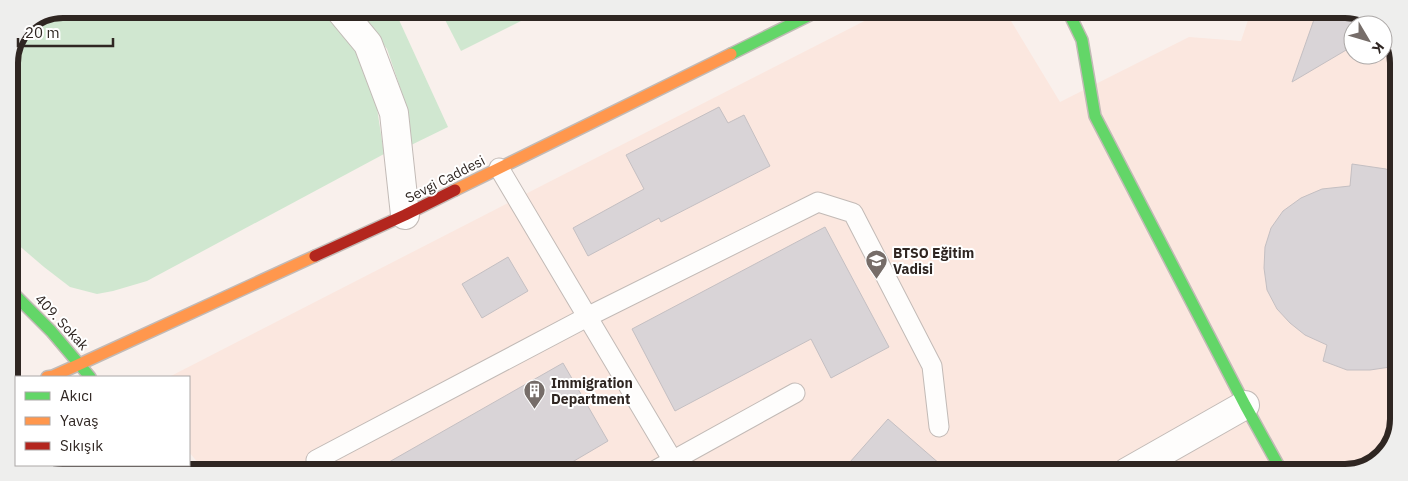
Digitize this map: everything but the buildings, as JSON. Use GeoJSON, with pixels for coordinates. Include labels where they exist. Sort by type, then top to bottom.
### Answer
{"type":"FeatureCollection","features":[{"type":"Feature","properties":{"kind":"street"},"geometry":{"type":"LineString","coordinates":[[346,18],[368,44],[394,112],[405,216]]}},
{"type":"Feature","properties":{"kind":"street","name":"Sevgi Caddesi"},"geometry":{"type":"LineString","coordinates":[[54,376],[405,216],[804,18]]}},
{"type":"Feature","properties":{"kind":"street"},"geometry":{"type":"LineString","coordinates":[[1071,18],[1082,40],[1095,116],[1278,464]]}},
{"type":"Feature","properties":{"kind":"street","name":"409. Sokak"},"geometry":{"type":"LineString","coordinates":[[18,298],[32,311],[89,376]]}},
{"type":"Feature","properties":{"kind":"street"},"geometry":{"type":"LineString","coordinates":[[1141,464],[1245,405]]}},
{"type":"Feature","properties":{"kind":"lane"},"geometry":{"type":"LineString","coordinates":[[500,168],[675,464]]}},
{"type":"Feature","properties":{"kind":"lane"},"geometry":{"type":"LineString","coordinates":[[318,464],[316,460],[587,317],[818,202],[853,213],[932,366],[939,427]]}},
{"type":"Feature","properties":{"kind":"lane"},"geometry":{"type":"LineString","coordinates":[[679,464],[795,393]]}},
{"type":"Feature","properties":{"kind":"shaded area","name":"BTSO Eğitim Vadisi"},"geometry":{"type":"Polygon","coordinates":[[[870,18],[1009,18],[1060,102],[1189,37],[1241,41],[1249,18],[1343,18],[1343,65],[1390,65],[1390,428],[1381,446],[1366,459],[1360,461],[1346,464],[199,464],[190,453],[190,376],[171,376],[870,18]]]}},
{"type":"Feature","properties":{"kind":"green space"},"geometry":{"type":"Polygon","coordinates":[[[53,18],[334,18],[360,49],[373,82],[384,154],[147,281],[97,294],[70,287],[18,245],[18,53],[25,37],[37,25],[53,18]]]}},
{"type":"Feature","properties":{"kind":"green space"},"geometry":{"type":"Polygon","coordinates":[[[364,18],[398,18],[448,127],[405,148],[406,105],[387,49],[364,18]]]}},
{"type":"Feature","properties":{"kind":"green space"},"geometry":{"type":"Polygon","coordinates":[[[444,18],[527,18],[461,51],[444,18]]]}},
{"type":"Feature","properties":{"kind":"traffic: fast"},"geometry":{"type":"LineString","coordinates":[[731,54],[804,18]]}},
{"type":"Feature","properties":{"kind":"traffic: fast"},"geometry":{"type":"LineString","coordinates":[[1071,18],[1082,40],[1095,116],[1278,464]]}},
{"type":"Feature","properties":{"kind":"traffic: fast"},"geometry":{"type":"LineString","coordinates":[[18,298],[51,331],[89,376]]}},
{"type":"Feature","properties":{"kind":"traffic: slow"},"geometry":{"type":"LineString","coordinates":[[455,190],[731,54]]}},
{"type":"Feature","properties":{"kind":"traffic: slow"},"geometry":{"type":"LineString","coordinates":[[53,376],[315,256]]}},
{"type":"Feature","properties":{"kind":"traffic: jam"},"geometry":{"type":"LineString","coordinates":[[315,256],[455,190]]}},
{"type":"Feature","properties":{"kind":"place","name":"BTSO Eğitim Vadisi"},"geometry":{"type":"Point","coordinates":[877,280]}},
{"type":"Feature","properties":{"kind":"place","name":"Immigration Department"},"geometry":{"type":"Point","coordinates":[535,410]}}]}
